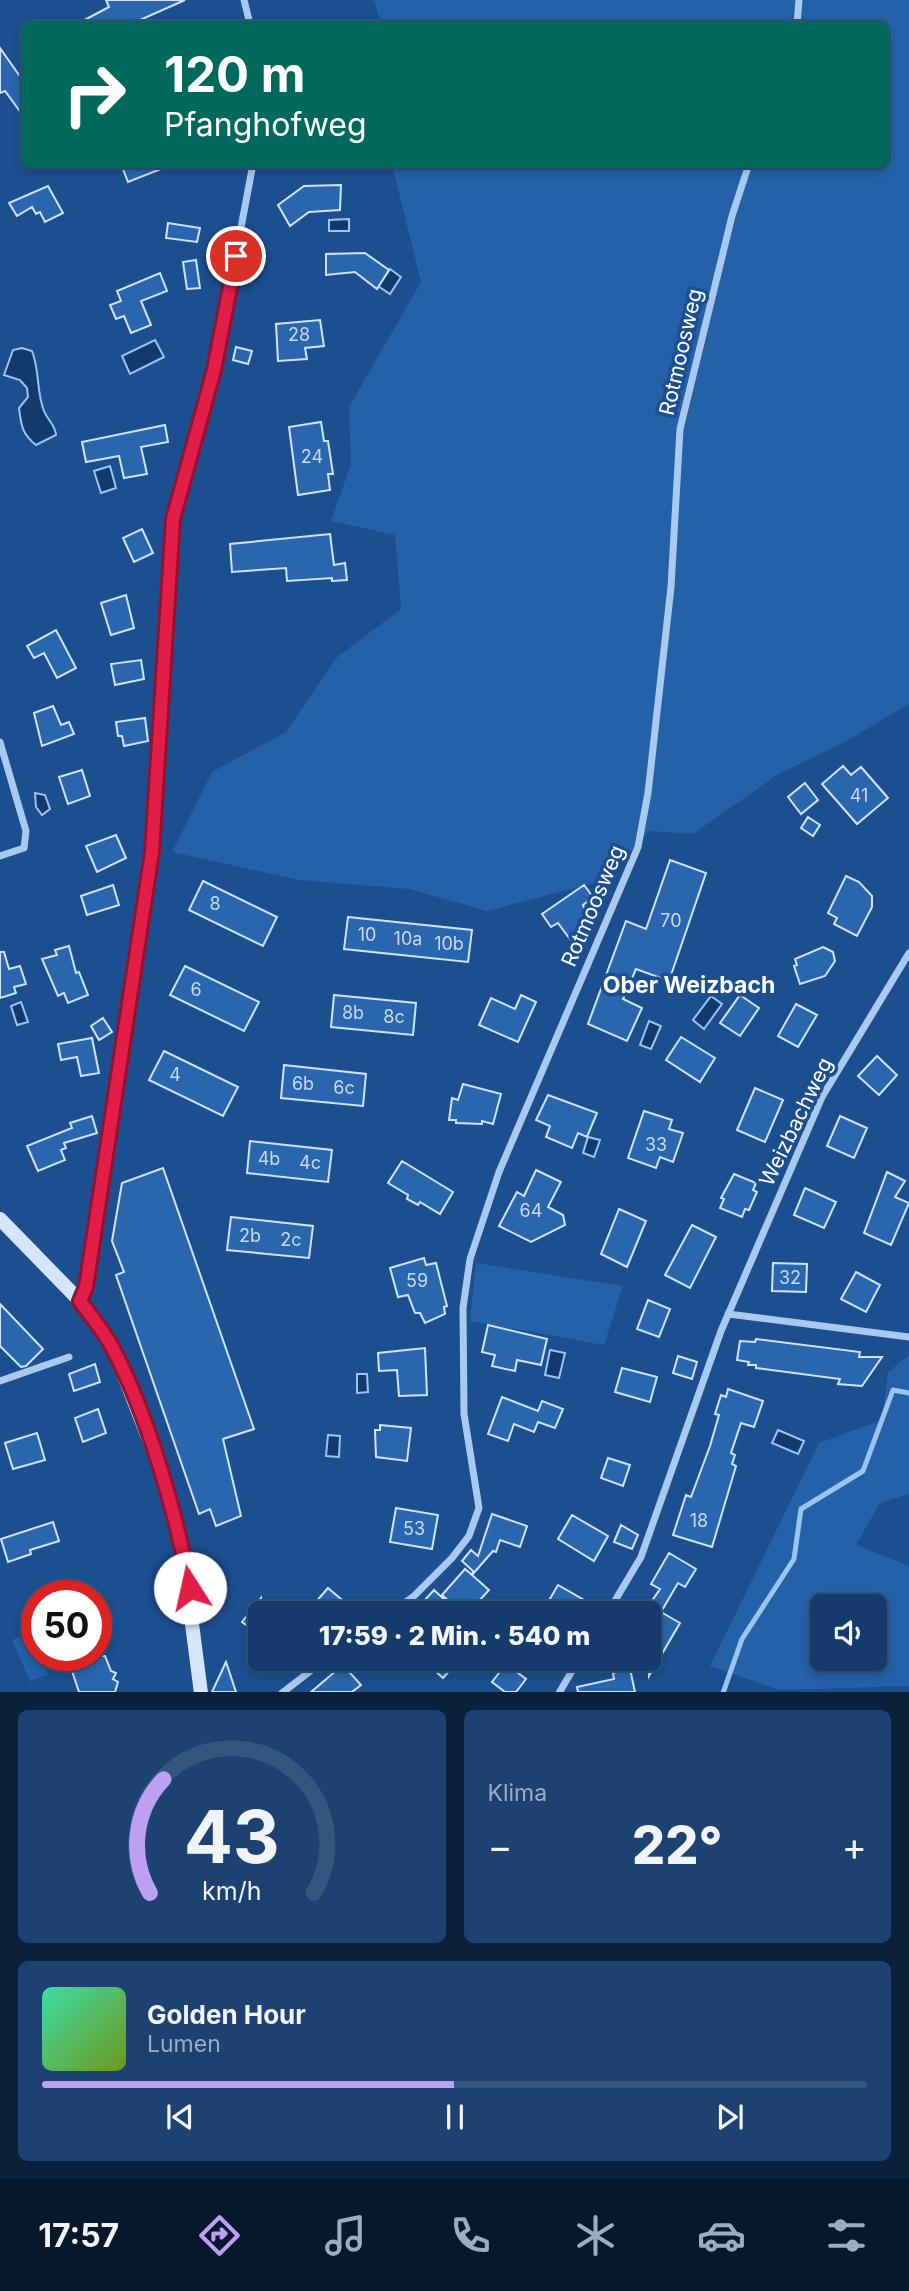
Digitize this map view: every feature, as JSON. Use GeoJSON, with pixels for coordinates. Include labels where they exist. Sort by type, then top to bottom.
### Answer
{"type":"FeatureCollection","features":[{"type":"Feature","properties":{"kind":"main road"},"geometry":{"type":"LineString","coordinates":[[0,1219],[80,1301],[110,1344],[158,1463],[186,1565],[201,1692]]}},
{"type":"Feature","properties":{"kind":"street"},"geometry":{"type":"LineString","coordinates":[[244,0],[249,21]]}},
{"type":"Feature","properties":{"kind":"street"},"geometry":{"type":"LineString","coordinates":[[797,21],[799,0]]}},
{"type":"Feature","properties":{"kind":"street"},"geometry":{"type":"LineString","coordinates":[[80,1301],[86,1287],[116,1105],[152,852],[173,519],[214,370],[252,168]]}},
{"type":"Feature","properties":{"kind":"street","name":"Rotmoosweg"},"geometry":{"type":"LineString","coordinates":[[407,1601],[452,1558],[469,1536],[479,1507],[464,1414],[463,1308],[470,1259],[499,1172],[638,847],[648,793],[671,587],[680,429],[732,216],[748,168]]}},
{"type":"Feature","properties":{"kind":"street"},"geometry":{"type":"LineString","coordinates":[[0,742],[26,831],[24,848],[0,856]]}},
{"type":"Feature","properties":{"kind":"street","name":"Weizbachweg"},"geometry":{"type":"LineString","coordinates":[[615,1601],[641,1557],[728,1314],[822,1097],[909,953]]}},
{"type":"Feature","properties":{"kind":"street"},"geometry":{"type":"LineString","coordinates":[[728,1314],[909,1337]]}},
{"type":"Feature","properties":{"kind":"street"},"geometry":{"type":"LineString","coordinates":[[0,1381],[69,1357]]}},
{"type":"Feature","properties":{"kind":"street"},"geometry":{"type":"LineString","coordinates":[[282,1692],[311,1671]]}},
{"type":"Feature","properties":{"kind":"street"},"geometry":{"type":"LineString","coordinates":[[559,1692],[572,1671]]}},
{"type":"Feature","properties":{"kind":"shaded area"},"geometry":{"type":"Polygon","coordinates":[[[374,0],[909,0],[909,704],[843,743],[780,773],[693,834],[649,831],[605,880],[487,911],[409,889],[299,880],[172,852],[212,772],[286,732],[336,658],[401,609],[395,535],[331,521],[351,464],[349,407],[421,282],[393,168],[889,168],[889,21],[380,21],[374,0]]]}},
{"type":"Feature","properties":{"kind":"shaded area"},"geometry":{"type":"Polygon","coordinates":[[[349,219],[349,231],[329,231],[329,220],[349,219]]]}},
{"type":"Feature","properties":{"kind":"shaded area"},"geometry":{"type":"Polygon","coordinates":[[[390,269],[401,277],[390,294],[378,286],[390,269]]]}},
{"type":"Feature","properties":{"kind":"shaded area"},"geometry":{"type":"Polygon","coordinates":[[[155,340],[164,357],[130,374],[122,356],[155,340]]]}},
{"type":"Feature","properties":{"kind":"shaded area"},"geometry":{"type":"Polygon","coordinates":[[[22,348],[32,351],[42,404],[56,435],[36,445],[23,429],[19,408],[28,397],[27,388],[20,380],[4,375],[13,350],[22,348]]]}},
{"type":"Feature","properties":{"kind":"shaded area"},"geometry":{"type":"Polygon","coordinates":[[[110,466],[116,488],[101,493],[94,471],[110,466]]]}},
{"type":"Feature","properties":{"kind":"shaded area"},"geometry":{"type":"Polygon","coordinates":[[[35,793],[45,795],[50,809],[42,815],[36,807],[35,793]]]}},
{"type":"Feature","properties":{"kind":"shaded area"},"geometry":{"type":"Polygon","coordinates":[[[711,996],[722,1004],[704,1029],[693,1020],[711,996]]]}},
{"type":"Feature","properties":{"kind":"shaded area"},"geometry":{"type":"Polygon","coordinates":[[[21,1002],[28,1022],[17,1025],[11,1006],[21,1002]]]}},
{"type":"Feature","properties":{"kind":"shaded area"},"geometry":{"type":"Polygon","coordinates":[[[649,1021],[661,1026],[651,1049],[640,1045],[649,1021]]]}},
{"type":"Feature","properties":{"kind":"shaded area"},"geometry":{"type":"Polygon","coordinates":[[[588,1137],[600,1140],[594,1157],[583,1153],[588,1137]]]}},
{"type":"Feature","properties":{"kind":"shaded area"},"geometry":{"type":"Polygon","coordinates":[[[476,1263],[623,1286],[604,1345],[470,1321],[476,1263]]]}},
{"type":"Feature","properties":{"kind":"shaded area"},"geometry":{"type":"Polygon","coordinates":[[[550,1350],[565,1353],[559,1378],[545,1375],[550,1350]]]}},
{"type":"Feature","properties":{"kind":"shaded area"},"geometry":{"type":"Polygon","coordinates":[[[909,1355],[909,1494],[880,1503],[856,1545],[909,1566],[909,1686],[779,1690],[710,1666],[819,1443],[882,1420],[888,1372],[909,1355]]]}},
{"type":"Feature","properties":{"kind":"shaded area"},"geometry":{"type":"Polygon","coordinates":[[[357,1374],[367,1374],[368,1392],[357,1393],[357,1374]]]}},
{"type":"Feature","properties":{"kind":"shaded area"},"geometry":{"type":"Polygon","coordinates":[[[778,1430],[804,1441],[798,1454],[772,1443],[778,1430]]]}},
{"type":"Feature","properties":{"kind":"shaded area"},"geometry":{"type":"Polygon","coordinates":[[[328,1435],[340,1436],[339,1457],[326,1456],[328,1435]]]}},
{"type":"Feature","properties":{"kind":"shaded area"},"geometry":{"type":"Polygon","coordinates":[[[21,1636],[21,1660],[12,1640],[21,1636]]]}},
{"type":"Feature","properties":{"kind":"shaded area"},"geometry":{"type":"Polygon","coordinates":[[[26,1671],[47,1671],[48,1675],[30,1681],[26,1671]]]}},
{"type":"Feature","properties":{"kind":"building"},"geometry":{"type":"Polygon","coordinates":[[[106,0],[185,0],[138,21],[83,21],[109,7],[106,0]]]}},
{"type":"Feature","properties":{"kind":"building"},"geometry":{"type":"Polygon","coordinates":[[[0,48],[21,78],[21,113],[5,91],[0,93],[0,48]]]}},
{"type":"Feature","properties":{"kind":"building"},"geometry":{"type":"Polygon","coordinates":[[[123,168],[163,168],[128,182],[123,168]]]}},
{"type":"Feature","properties":{"kind":"building"},"geometry":{"type":"Polygon","coordinates":[[[341,185],[340,210],[309,212],[290,226],[278,205],[304,186],[341,185]]]}},
{"type":"Feature","properties":{"kind":"building"},"geometry":{"type":"Polygon","coordinates":[[[48,186],[63,213],[45,222],[40,212],[36,214],[32,207],[17,216],[9,203],[48,186]]]}},
{"type":"Feature","properties":{"kind":"building"},"geometry":{"type":"Polygon","coordinates":[[[168,223],[200,228],[197,242],[166,238],[168,223]]]}},
{"type":"Feature","properties":{"kind":"building"},"geometry":{"type":"Polygon","coordinates":[[[365,253],[389,270],[377,289],[355,272],[326,275],[326,254],[365,253]]]}},
{"type":"Feature","properties":{"kind":"building"},"geometry":{"type":"Polygon","coordinates":[[[196,260],[200,288],[187,289],[183,262],[196,260]]]}},
{"type":"Feature","properties":{"kind":"building"},"geometry":{"type":"Polygon","coordinates":[[[160,273],[167,291],[141,301],[151,325],[131,333],[124,316],[116,319],[110,305],[121,301],[117,291],[160,273]]]}},
{"type":"Feature","properties":{"kind":"building"},"geometry":{"type":"Polygon","coordinates":[[[320,320],[324,346],[305,348],[307,359],[278,361],[276,324],[320,320]]]}},
{"type":"Feature","properties":{"kind":"building"},"geometry":{"type":"Polygon","coordinates":[[[236,347],[252,351],[248,364],[233,360],[236,347]]]}},
{"type":"Feature","properties":{"kind":"building"},"geometry":{"type":"Polygon","coordinates":[[[321,422],[324,441],[328,441],[333,474],[328,474],[330,490],[298,495],[289,427],[321,422]]]}},
{"type":"Feature","properties":{"kind":"building"},"geometry":{"type":"Polygon","coordinates":[[[165,425],[168,442],[141,447],[147,474],[124,478],[119,456],[86,462],[82,442],[165,425]]]}},
{"type":"Feature","properties":{"kind":"building"},"geometry":{"type":"Polygon","coordinates":[[[142,529],[153,553],[134,562],[123,538],[142,529]]]}},
{"type":"Feature","properties":{"kind":"building"},"geometry":{"type":"Polygon","coordinates":[[[330,534],[334,565],[345,563],[347,580],[332,581],[332,578],[287,581],[286,568],[232,572],[230,544],[330,534]]]}},
{"type":"Feature","properties":{"kind":"building"},"geometry":{"type":"Polygon","coordinates":[[[126,595],[134,628],[111,635],[101,603],[126,595]]]}},
{"type":"Feature","properties":{"kind":"building"},"geometry":{"type":"Polygon","coordinates":[[[56,630],[76,668],[57,678],[44,653],[34,658],[27,646],[56,630]]]}},
{"type":"Feature","properties":{"kind":"building"},"geometry":{"type":"Polygon","coordinates":[[[141,660],[144,679],[115,685],[111,664],[141,660]]]}},
{"type":"Feature","properties":{"kind":"building"},"geometry":{"type":"Polygon","coordinates":[[[53,706],[61,725],[69,722],[74,734],[42,746],[34,713],[53,706]]]}},
{"type":"Feature","properties":{"kind":"building"},"geometry":{"type":"Polygon","coordinates":[[[145,718],[148,741],[124,746],[122,736],[118,736],[116,722],[145,718]]]}},
{"type":"Feature","properties":{"kind":"building"},"geometry":{"type":"Polygon","coordinates":[[[843,766],[851,775],[861,767],[888,798],[857,824],[822,784],[843,766]]]}},
{"type":"Feature","properties":{"kind":"building"},"geometry":{"type":"Polygon","coordinates":[[[82,770],[90,796],[68,804],[59,777],[82,770]]]}},
{"type":"Feature","properties":{"kind":"building"},"geometry":{"type":"Polygon","coordinates":[[[805,783],[818,800],[801,814],[788,797],[805,783]]]}},
{"type":"Feature","properties":{"kind":"building"},"geometry":{"type":"Polygon","coordinates":[[[808,817],[820,825],[813,836],[801,828],[808,817]]]}},
{"type":"Feature","properties":{"kind":"building"},"geometry":{"type":"Polygon","coordinates":[[[116,835],[126,858],[97,872],[86,846],[116,835]]]}},
{"type":"Feature","properties":{"kind":"building"},"geometry":{"type":"Polygon","coordinates":[[[670,860],[706,873],[669,981],[636,969],[623,999],[642,1008],[627,1041],[588,1024],[626,921],[646,929],[670,860]]]}},
{"type":"Feature","properties":{"kind":"building"},"geometry":{"type":"Polygon","coordinates":[[[846,876],[859,882],[872,896],[872,907],[857,936],[834,924],[837,918],[828,913],[846,876]]]}},
{"type":"Feature","properties":{"kind":"building"},"geometry":{"type":"Polygon","coordinates":[[[203,881],[277,917],[263,946],[189,910],[203,881]]]}},
{"type":"Feature","properties":{"kind":"building"},"geometry":{"type":"Polygon","coordinates":[[[113,885],[119,905],[87,915],[81,896],[113,885]]]}},
{"type":"Feature","properties":{"kind":"building"},"geometry":{"type":"Polygon","coordinates":[[[584,885],[593,897],[583,905],[590,921],[583,925],[586,933],[572,942],[558,923],[551,927],[542,914],[584,885]]]}},
{"type":"Feature","properties":{"kind":"building"},"geometry":{"type":"Polygon","coordinates":[[[348,917],[472,930],[468,962],[344,949],[348,917]]]}},
{"type":"Feature","properties":{"kind":"building"},"geometry":{"type":"Polygon","coordinates":[[[69,946],[76,973],[79,972],[88,995],[68,1003],[64,993],[58,996],[42,959],[57,955],[55,950],[69,946]]]}},
{"type":"Feature","properties":{"kind":"building"},"geometry":{"type":"Polygon","coordinates":[[[823,947],[833,952],[835,961],[825,976],[800,984],[794,966],[797,965],[795,959],[823,947]]]}},
{"type":"Feature","properties":{"kind":"building"},"geometry":{"type":"Polygon","coordinates":[[[0,952],[4,952],[9,969],[20,966],[26,984],[14,987],[16,993],[0,998],[0,952]]]}},
{"type":"Feature","properties":{"kind":"building"},"geometry":{"type":"Polygon","coordinates":[[[185,966],[259,1002],[244,1031],[170,995],[185,966]]]}},
{"type":"Feature","properties":{"kind":"building"},"geometry":{"type":"Polygon","coordinates":[[[334,995],[416,1003],[413,1035],[331,1027],[334,995]]]}},
{"type":"Feature","properties":{"kind":"building"},"geometry":{"type":"Polygon","coordinates":[[[521,995],[536,1002],[518,1042],[479,1025],[491,998],[515,1009],[521,995]]]}},
{"type":"Feature","properties":{"kind":"building"},"geometry":{"type":"Polygon","coordinates":[[[740,995],[759,1008],[740,1036],[720,1023],[740,995]]]}},
{"type":"Feature","properties":{"kind":"building"},"geometry":{"type":"Polygon","coordinates":[[[796,1004],[817,1015],[798,1047],[778,1036],[796,1004]]]}},
{"type":"Feature","properties":{"kind":"building"},"geometry":{"type":"Polygon","coordinates":[[[103,1018],[112,1032],[99,1040],[91,1026],[103,1018]]]}},
{"type":"Feature","properties":{"kind":"building"},"geometry":{"type":"Polygon","coordinates":[[[681,1037],[715,1058],[700,1082],[666,1060],[681,1037]]]}},
{"type":"Feature","properties":{"kind":"building"},"geometry":{"type":"Polygon","coordinates":[[[92,1038],[99,1073],[81,1076],[77,1057],[61,1060],[58,1044],[92,1038]]]}},
{"type":"Feature","properties":{"kind":"building"},"geometry":{"type":"Polygon","coordinates":[[[164,1051],[238,1087],[223,1116],[149,1080],[164,1051]]]}},
{"type":"Feature","properties":{"kind":"building"},"geometry":{"type":"Polygon","coordinates":[[[877,1056],[897,1075],[879,1095],[858,1076],[877,1056]]]}},
{"type":"Feature","properties":{"kind":"building"},"geometry":{"type":"Polygon","coordinates":[[[284,1065],[366,1074],[363,1106],[281,1098],[284,1065]]]}},
{"type":"Feature","properties":{"kind":"building"},"geometry":{"type":"Polygon","coordinates":[[[463,1084],[501,1094],[493,1124],[482,1121],[482,1124],[456,1123],[456,1120],[449,1120],[452,1098],[458,1100],[463,1084]]]}},
{"type":"Feature","properties":{"kind":"building"},"geometry":{"type":"Polygon","coordinates":[[[755,1088],[783,1100],[765,1142],[737,1130],[755,1088]]]}},
{"type":"Feature","properties":{"kind":"building"},"geometry":{"type":"Polygon","coordinates":[[[548,1095],[597,1113],[587,1137],[578,1133],[572,1148],[546,1137],[550,1126],[536,1120],[548,1095]]]}},
{"type":"Feature","properties":{"kind":"building"},"geometry":{"type":"Polygon","coordinates":[[[644,1111],[672,1120],[669,1129],[683,1133],[673,1162],[660,1157],[656,1168],[628,1158],[644,1111]]]}},
{"type":"Feature","properties":{"kind":"building"},"geometry":{"type":"Polygon","coordinates":[[[92,1116],[97,1133],[64,1143],[66,1148],[61,1150],[65,1160],[38,1171],[27,1146],[72,1128],[70,1123],[92,1116]]]}},
{"type":"Feature","properties":{"kind":"building"},"geometry":{"type":"Polygon","coordinates":[[[840,1116],[867,1128],[854,1158],[827,1146],[840,1116]]]}},
{"type":"Feature","properties":{"kind":"building"},"geometry":{"type":"Polygon","coordinates":[[[250,1141],[332,1150],[328,1182],[247,1173],[250,1141]]]}},
{"type":"Feature","properties":{"kind":"building"},"geometry":{"type":"Polygon","coordinates":[[[402,1161],[453,1192],[440,1214],[420,1202],[418,1205],[407,1199],[408,1195],[388,1183],[402,1161]]]}},
{"type":"Feature","properties":{"kind":"building"},"geometry":{"type":"Polygon","coordinates":[[[163,1168],[254,1429],[223,1439],[241,1516],[216,1526],[210,1509],[199,1514],[116,1275],[124,1272],[112,1241],[122,1183],[163,1168]]]}},
{"type":"Feature","properties":{"kind":"building"},"geometry":{"type":"Polygon","coordinates":[[[536,1170],[561,1182],[548,1207],[563,1215],[565,1225],[531,1242],[499,1226],[517,1192],[524,1196],[536,1170]]]}},
{"type":"Feature","properties":{"kind":"building"},"geometry":{"type":"Polygon","coordinates":[[[887,1172],[905,1181],[895,1197],[909,1203],[891,1245],[864,1233],[887,1172]]]}},
{"type":"Feature","properties":{"kind":"building"},"geometry":{"type":"Polygon","coordinates":[[[734,1174],[756,1183],[753,1190],[757,1192],[749,1210],[745,1209],[742,1217],[720,1208],[724,1199],[721,1198],[734,1174]]]}},
{"type":"Feature","properties":{"kind":"building"},"geometry":{"type":"Polygon","coordinates":[[[805,1188],[836,1202],[824,1228],[794,1215],[805,1188]]]}},
{"type":"Feature","properties":{"kind":"building"},"geometry":{"type":"Polygon","coordinates":[[[619,1209],[646,1221],[627,1267],[601,1254],[619,1209]]]}},
{"type":"Feature","properties":{"kind":"building"},"geometry":{"type":"Polygon","coordinates":[[[231,1217],[313,1226],[309,1258],[227,1250],[231,1217]]]}},
{"type":"Feature","properties":{"kind":"building"},"geometry":{"type":"Polygon","coordinates":[[[692,1225],[716,1237],[690,1288],[665,1275],[692,1225]]]}},
{"type":"Feature","properties":{"kind":"building"},"geometry":{"type":"Polygon","coordinates":[[[424,1258],[426,1265],[436,1263],[447,1306],[444,1307],[445,1314],[425,1323],[420,1313],[415,1313],[408,1295],[398,1297],[390,1268],[424,1258]]]}},
{"type":"Feature","properties":{"kind":"building"},"geometry":{"type":"Polygon","coordinates":[[[773,1263],[807,1264],[806,1292],[772,1291],[773,1263]]]}},
{"type":"Feature","properties":{"kind":"building"},"geometry":{"type":"Polygon","coordinates":[[[856,1272],[880,1285],[866,1312],[841,1299],[856,1272]]]}},
{"type":"Feature","properties":{"kind":"building"},"geometry":{"type":"Polygon","coordinates":[[[648,1300],[670,1309],[659,1337],[637,1329],[648,1300]]]}},
{"type":"Feature","properties":{"kind":"building"},"geometry":{"type":"Polygon","coordinates":[[[0,1304],[43,1349],[26,1366],[21,1367],[0,1346],[0,1304]]]}},
{"type":"Feature","properties":{"kind":"building"},"geometry":{"type":"Polygon","coordinates":[[[488,1325],[547,1339],[541,1365],[517,1360],[515,1371],[492,1366],[495,1355],[482,1352],[488,1325]]]}},
{"type":"Feature","properties":{"kind":"building"},"geometry":{"type":"Polygon","coordinates":[[[756,1339],[860,1352],[859,1357],[882,1357],[862,1386],[838,1384],[840,1379],[756,1368],[756,1365],[748,1365],[749,1362],[737,1360],[740,1341],[755,1342],[756,1339]]]}},
{"type":"Feature","properties":{"kind":"building"},"geometry":{"type":"Polygon","coordinates":[[[425,1348],[427,1395],[399,1396],[397,1370],[379,1371],[378,1353],[425,1348]]]}},
{"type":"Feature","properties":{"kind":"building"},"geometry":{"type":"Polygon","coordinates":[[[678,1356],[697,1362],[692,1379],[673,1373],[678,1356]]]}},
{"type":"Feature","properties":{"kind":"building"},"geometry":{"type":"Polygon","coordinates":[[[95,1364],[100,1382],[74,1391],[69,1374],[95,1364]]]}},
{"type":"Feature","properties":{"kind":"building"},"geometry":{"type":"Polygon","coordinates":[[[622,1368],[657,1377],[650,1402],[615,1392],[622,1368]]]}},
{"type":"Feature","properties":{"kind":"building"},"geometry":{"type":"Polygon","coordinates":[[[728,1389],[763,1401],[754,1427],[741,1423],[731,1453],[735,1455],[732,1464],[736,1466],[712,1547],[673,1535],[686,1495],[691,1497],[710,1446],[719,1415],[715,1414],[721,1395],[726,1397],[728,1389]]]}},
{"type":"Feature","properties":{"kind":"building"},"geometry":{"type":"Polygon","coordinates":[[[502,1397],[538,1411],[542,1401],[563,1409],[555,1428],[538,1422],[534,1432],[514,1424],[508,1441],[488,1434],[502,1397]]]}},
{"type":"Feature","properties":{"kind":"building"},"geometry":{"type":"Polygon","coordinates":[[[98,1409],[106,1433],[83,1442],[75,1418],[98,1409]]]}},
{"type":"Feature","properties":{"kind":"building"},"geometry":{"type":"Polygon","coordinates":[[[380,1425],[411,1428],[407,1461],[376,1457],[375,1430],[380,1430],[380,1425]]]}},
{"type":"Feature","properties":{"kind":"building"},"geometry":{"type":"Polygon","coordinates":[[[37,1433],[45,1460],[13,1469],[5,1443],[37,1433]]]}},
{"type":"Feature","properties":{"kind":"building"},"geometry":{"type":"Polygon","coordinates":[[[608,1458],[630,1465],[623,1486],[601,1478],[608,1458]]]}},
{"type":"Feature","properties":{"kind":"building"},"geometry":{"type":"Polygon","coordinates":[[[396,1508],[438,1515],[432,1549],[390,1542],[396,1508]]]}},
{"type":"Feature","properties":{"kind":"building"},"geometry":{"type":"Polygon","coordinates":[[[492,1514],[527,1526],[520,1547],[500,1540],[496,1552],[493,1551],[472,1575],[473,1571],[462,1561],[471,1550],[478,1556],[492,1514]]]}},
{"type":"Feature","properties":{"kind":"building"},"geometry":{"type":"Polygon","coordinates":[[[572,1515],[608,1536],[594,1561],[558,1539],[572,1515]]]}},
{"type":"Feature","properties":{"kind":"building"},"geometry":{"type":"Polygon","coordinates":[[[53,1522],[59,1541],[30,1550],[31,1554],[8,1562],[1,1539],[53,1522]]]}},
{"type":"Feature","properties":{"kind":"building"},"geometry":{"type":"Polygon","coordinates":[[[621,1525],[638,1535],[632,1549],[614,1542],[621,1525]]]}},
{"type":"Feature","properties":{"kind":"building"},"geometry":{"type":"Polygon","coordinates":[[[669,1553],[696,1569],[685,1587],[678,1583],[661,1612],[661,1601],[652,1601],[660,1589],[651,1584],[669,1553]]]}},
{"type":"Feature","properties":{"kind":"building"},"geometry":{"type":"Polygon","coordinates":[[[465,1569],[489,1590],[479,1601],[449,1601],[442,1595],[465,1569]]]}},
{"type":"Feature","properties":{"kind":"building"},"geometry":{"type":"Polygon","coordinates":[[[558,1585],[584,1600],[584,1601],[549,1601],[558,1585]]]}},
{"type":"Feature","properties":{"kind":"building"},"geometry":{"type":"Polygon","coordinates":[[[328,1588],[343,1601],[317,1601],[328,1588]]]}},
{"type":"Feature","properties":{"kind":"building"},"geometry":{"type":"Polygon","coordinates":[[[434,1590],[446,1601],[424,1601],[434,1590]]]}},
{"type":"Feature","properties":{"kind":"building"},"geometry":{"type":"Polygon","coordinates":[[[661,1612],[680,1623],[661,1655],[661,1612]]]}},
{"type":"Feature","properties":{"kind":"building"},"geometry":{"type":"Polygon","coordinates":[[[248,1614],[248,1626],[242,1622],[248,1614]]]}},
{"type":"Feature","properties":{"kind":"building"},"geometry":{"type":"Polygon","coordinates":[[[226,1662],[236,1692],[212,1692],[226,1662]]]}},
{"type":"Feature","properties":{"kind":"building"},"geometry":{"type":"Polygon","coordinates":[[[72,1671],[116,1673],[113,1679],[118,1682],[115,1692],[79,1692],[72,1671]]]}},
{"type":"Feature","properties":{"kind":"building"},"geometry":{"type":"Polygon","coordinates":[[[336,1671],[348,1671],[361,1685],[352,1692],[311,1692],[336,1671]]]}},
{"type":"Feature","properties":{"kind":"building"},"geometry":{"type":"Polygon","coordinates":[[[435,1671],[449,1671],[443,1678],[435,1671]]]}},
{"type":"Feature","properties":{"kind":"building"},"geometry":{"type":"Polygon","coordinates":[[[501,1671],[515,1671],[526,1679],[516,1692],[505,1692],[492,1682],[501,1671]]]}},
{"type":"Feature","properties":{"kind":"building"},"geometry":{"type":"Polygon","coordinates":[[[630,1671],[635,1692],[578,1692],[577,1687],[614,1679],[613,1673],[630,1671]]]}},
{"type":"Feature","properties":{"kind":"waterway"},"geometry":{"type":"LineString","coordinates":[[723,1692],[742,1639],[794,1559],[801,1509],[863,1471],[893,1390],[909,1393]]}},
{"type":"Feature","properties":{"kind":"district","name":"Ober Weizbach"},"geometry":{"type":"Point","coordinates":[689,985]}},
{"type":"Feature","properties":{"kind":"route"},"geometry":{"type":"LineString","coordinates":[[190,1588],[182,1547],[158,1463],[110,1344],[80,1301],[86,1287],[118,1093],[152,852],[173,519],[214,370],[236,256]]}}]}
